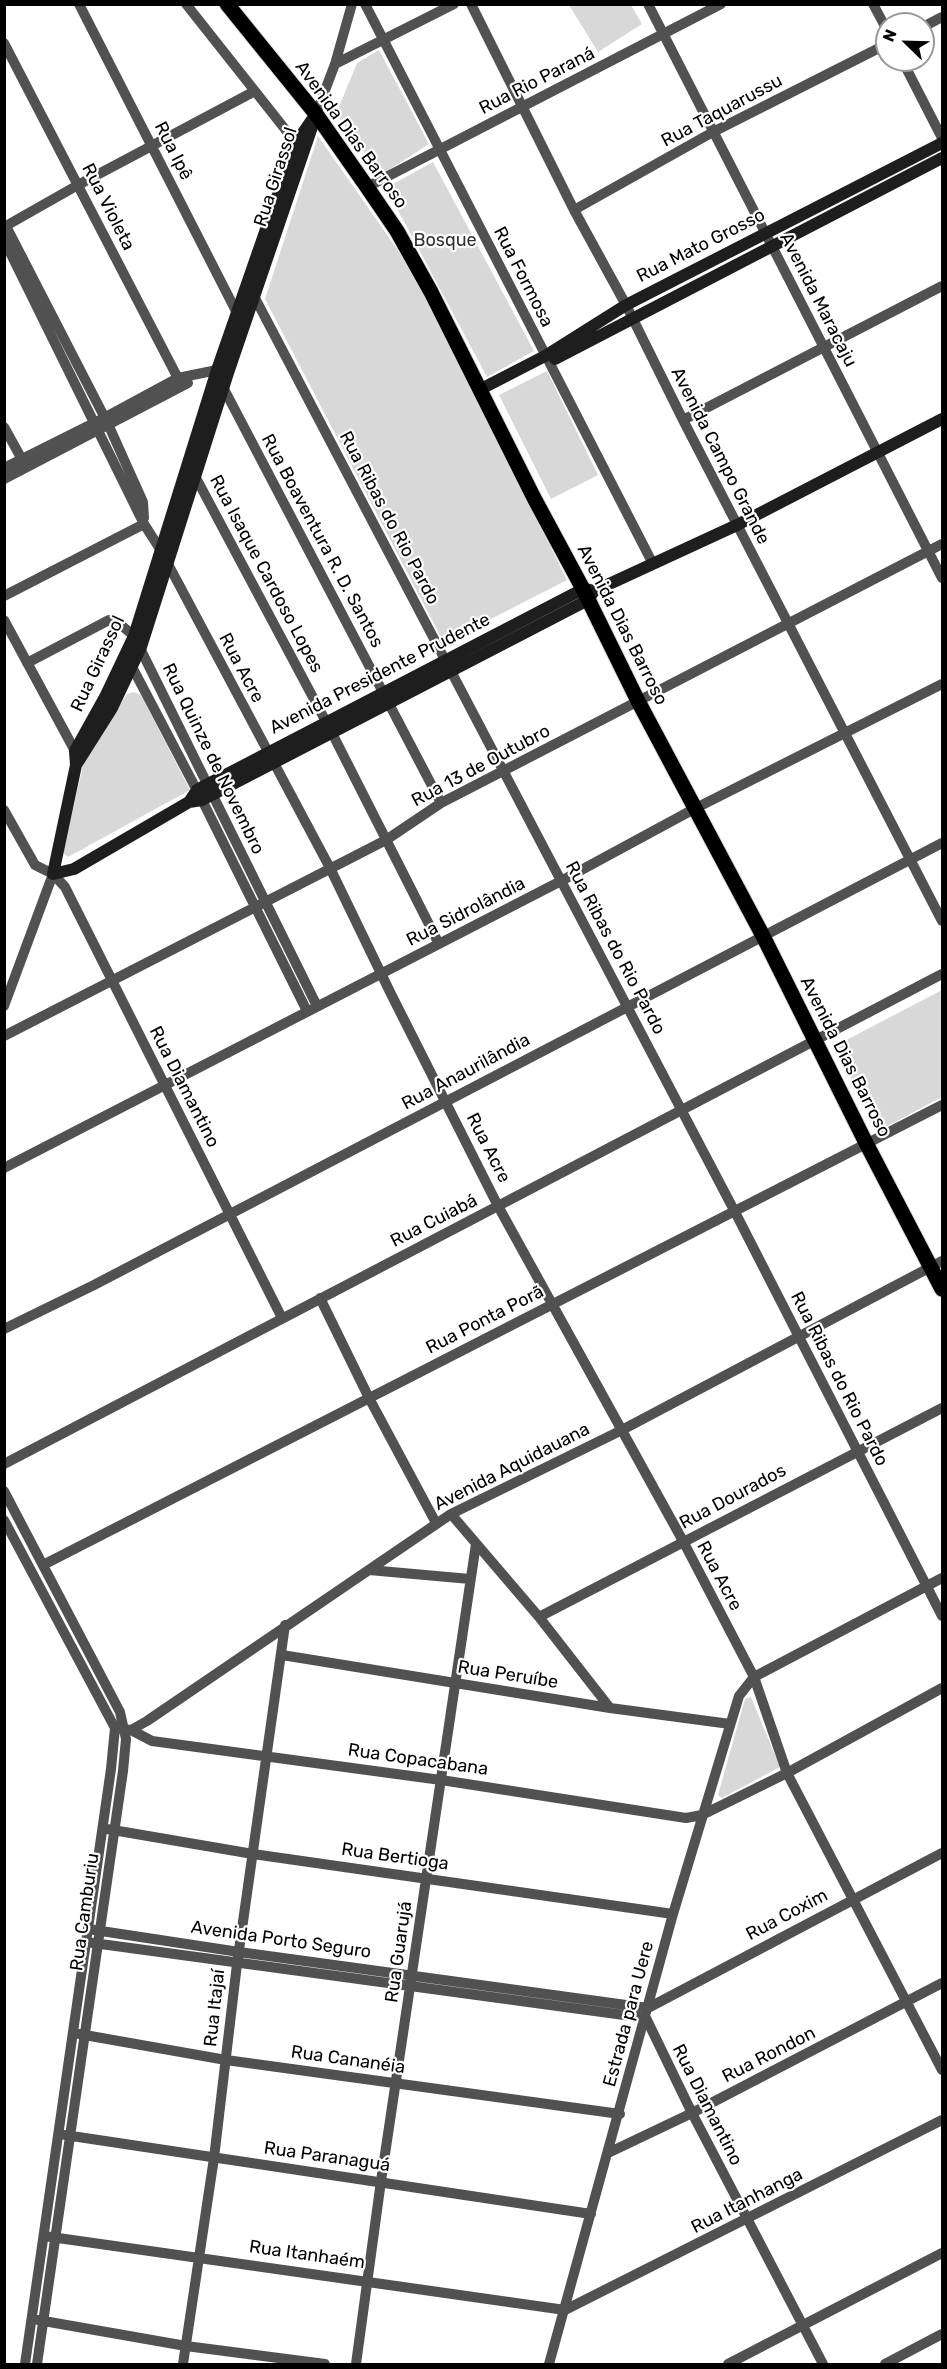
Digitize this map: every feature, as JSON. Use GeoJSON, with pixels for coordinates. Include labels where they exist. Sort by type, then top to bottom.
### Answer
{"type":"FeatureCollection","features":[{"type":"Feature","properties":{"kind":"main road","name":"Avenida Dias Barroso"},"geometry":{"type":"LineString","coordinates":[[227,4],[316,114],[368,187],[397,231],[431,291],[534,498],[588,593],[638,701],[763,936],[866,1143],[937,1264],[942,1288]]}},
{"type":"Feature","properties":{"kind":"street","name":"Rua Ipê"},"geometry":{"type":"LineString","coordinates":[[79,4],[237,313]]}},
{"type":"Feature","properties":{"kind":"street"},"geometry":{"type":"LineString","coordinates":[[186,4],[296,143]]}},
{"type":"Feature","properties":{"kind":"street"},"geometry":{"type":"LineString","coordinates":[[316,114],[352,4]]}},
{"type":"Feature","properties":{"kind":"street","name":"Rua Formosa"},"geometry":{"type":"LineString","coordinates":[[365,4],[653,564]]}},
{"type":"Feature","properties":{"kind":"street"},"geometry":{"type":"LineString","coordinates":[[334,64],[454,4]]}},
{"type":"Feature","properties":{"kind":"street","name":"Avenida Campo Grande"},"geometry":{"type":"LineString","coordinates":[[471,4],[574,210],[626,305],[942,921]]}},
{"type":"Feature","properties":{"kind":"street","name":"Avenida Maracaju"},"geometry":{"type":"LineString","coordinates":[[648,4],[942,578]]}},
{"type":"Feature","properties":{"kind":"street","name":"Rua Rio Paraná"},"geometry":{"type":"LineString","coordinates":[[368,187],[721,4]]}},
{"type":"Feature","properties":{"kind":"street","name":"Rua Violeta"},"geometry":{"type":"LineString","coordinates":[[4,43],[180,382]]}},
{"type":"Feature","properties":{"kind":"street","name":"Rua Taquarussu"},"geometry":{"type":"LineString","coordinates":[[574,210],[713,132],[875,50]]}},
{"type":"Feature","properties":{"kind":"street"},"geometry":{"type":"LineString","coordinates":[[908,72],[942,138]]}},
{"type":"Feature","properties":{"kind":"street"},"geometry":{"type":"LineString","coordinates":[[101,424],[5,227],[151,145],[255,91]]}},
{"type":"Feature","properties":{"kind":"street","name":"Rua Girassol"},"geometry":{"type":"LineString","coordinates":[[78,757],[112,708],[141,647],[224,389],[223,371],[237,313],[296,143],[316,114]]}},
{"type":"Feature","properties":{"kind":"street","name":"Rua Girassol"},"geometry":{"type":"LineString","coordinates":[[4,1006],[9,981],[53,874],[78,757],[124,652],[134,636],[160,549],[223,371],[255,298],[316,114]]}},
{"type":"Feature","properties":{"kind":"street","name":"Rua Mato Grosso"},"geometry":{"type":"LineString","coordinates":[[483,392],[744,262],[769,239],[942,143]]}},
{"type":"Feature","properties":{"kind":"street","name":"Rua Mato Grosso"},"geometry":{"type":"LineString","coordinates":[[547,359],[626,305],[942,158]]}},
{"type":"Feature","properties":{"kind":"street","name":"Rua Acre"},"geometry":{"type":"LineString","coordinates":[[4,240],[101,424],[144,524],[160,549],[330,868],[498,1206],[620,1431],[683,1541],[754,1677],[787,1773],[942,2070]]}},
{"type":"Feature","properties":{"kind":"street"},"geometry":{"type":"LineString","coordinates":[[683,420],[942,286]]}},
{"type":"Feature","properties":{"kind":"street","name":"Rua Ribas do Rio Pardo"},"geometry":{"type":"LineString","coordinates":[[255,298],[735,1212],[942,1616]]}},
{"type":"Feature","properties":{"kind":"street"},"geometry":{"type":"LineString","coordinates":[[4,479],[24,463],[180,382],[223,371]]}},
{"type":"Feature","properties":{"kind":"street","name":"Rua Boaventura R. D. Santos"},"geometry":{"type":"LineString","coordinates":[[224,389],[441,803]]}},
{"type":"Feature","properties":{"kind":"street","name":"Avenida Presidente Prudente"},"geometry":{"type":"LineString","coordinates":[[53,874],[74,869],[204,792],[588,593],[737,525],[942,419]]}},
{"type":"Feature","properties":{"kind":"street"},"geometry":{"type":"LineString","coordinates":[[4,427],[24,463]]}},
{"type":"Feature","properties":{"kind":"street"},"geometry":{"type":"LineString","coordinates":[[4,468],[24,463]]}},
{"type":"Feature","properties":{"kind":"street","name":"Rua Isaque Cardoso Lopes"},"geometry":{"type":"LineString","coordinates":[[195,476],[329,728],[439,944]]}},
{"type":"Feature","properties":{"kind":"street"},"geometry":{"type":"LineString","coordinates":[[4,596],[144,524]]}},
{"type":"Feature","properties":{"kind":"street","name":"Rua 13 de Outubro"},"geometry":{"type":"LineString","coordinates":[[4,1036],[386,840],[441,803],[942,544]]}},
{"type":"Feature","properties":{"kind":"street"},"geometry":{"type":"LineString","coordinates":[[4,620],[78,757]]}},
{"type":"Feature","properties":{"kind":"street","name":"Rua Quinze de Novembro"},"geometry":{"type":"LineString","coordinates":[[27,663],[110,620],[115,620],[134,636],[141,647],[204,792],[312,1009]]}},
{"type":"Feature","properties":{"kind":"street","name":"Rua Quinze de Novembro"},"geometry":{"type":"LineString","coordinates":[[124,652],[204,792]]}},
{"type":"Feature","properties":{"kind":"street","name":"Rua Sidrolândia"},"geometry":{"type":"LineString","coordinates":[[4,1168],[561,881],[694,809],[846,735],[942,684]]}},
{"type":"Feature","properties":{"kind":"street","name":"Rua Diamantino"},"geometry":{"type":"LineString","coordinates":[[4,810],[35,865],[53,874],[65,886],[282,1318]]}},
{"type":"Feature","properties":{"kind":"street","name":"Rua Anaurilândia"},"geometry":{"type":"LineString","coordinates":[[4,1329],[230,1214],[942,843]]}},
{"type":"Feature","properties":{"kind":"street","name":"Rua Cuiabá"},"geometry":{"type":"LineString","coordinates":[[4,1464],[942,974]]}},
{"type":"Feature","properties":{"kind":"street","name":"Rua Ponta Porã"},"geometry":{"type":"LineString","coordinates":[[43,1565],[942,1105]]}},
{"type":"Feature","properties":{"kind":"street","name":"Avenida Aquidauana"},"geometry":{"type":"LineString","coordinates":[[123,1729],[369,1570],[451,1514],[620,1431],[937,1264]]}},
{"type":"Feature","properties":{"kind":"street"},"geometry":{"type":"LineString","coordinates":[[320,1298],[369,1398],[436,1523]]}},
{"type":"Feature","properties":{"kind":"street","name":"Rua Dourados"},"geometry":{"type":"LineString","coordinates":[[539,1617],[857,1450],[942,1408]]}},
{"type":"Feature","properties":{"kind":"street","name":"Rua Camburiu"},"geometry":{"type":"LineString","coordinates":[[4,1491],[120,1712],[123,1729],[123,1771],[108,1830],[94,1930],[98,1944],[79,2034],[64,2135],[50,2237],[44,2321],[37,2364]]}},
{"type":"Feature","properties":{"kind":"street"},"geometry":{"type":"LineString","coordinates":[[451,1514],[539,1617],[610,1708]]}},
{"type":"Feature","properties":{"kind":"street","name":"Rua Camburiu"},"geometry":{"type":"LineString","coordinates":[[4,1520],[75,1653],[123,1729]]}},
{"type":"Feature","properties":{"kind":"street","name":"Rua Guarujá"},"geometry":{"type":"LineString","coordinates":[[356,2364],[476,1544]]}},
{"type":"Feature","properties":{"kind":"street"},"geometry":{"type":"LineString","coordinates":[[369,1570],[470,1579]]}},
{"type":"Feature","properties":{"kind":"street"},"geometry":{"type":"LineString","coordinates":[[754,1677],[942,1578]]}},
{"type":"Feature","properties":{"kind":"street","name":"Rua Itajaí"},"geometry":{"type":"LineString","coordinates":[[183,2364],[214,2158],[237,1964],[285,1625]]}},
{"type":"Feature","properties":{"kind":"street"},"geometry":{"type":"LineString","coordinates":[[75,1653],[86,1647]]}},
{"type":"Feature","properties":{"kind":"street","name":"Rua Peruíbe"},"geometry":{"type":"LineString","coordinates":[[282,1655],[610,1708],[730,1724]]}},
{"type":"Feature","properties":{"kind":"street","name":"Estrada para Uere"},"geometry":{"type":"LineString","coordinates":[[549,2364],[702,1815],[739,1696],[754,1677]]}},
{"type":"Feature","properties":{"kind":"street"},"geometry":{"type":"LineString","coordinates":[[702,1815],[787,1773],[942,1688]]}},
{"type":"Feature","properties":{"kind":"street","name":"Rua Copacabana"},"geometry":{"type":"LineString","coordinates":[[123,1729],[152,1741],[441,1780],[686,1818],[702,1815]]}},
{"type":"Feature","properties":{"kind":"street","name":"Rua Bertioga"},"geometry":{"type":"LineString","coordinates":[[108,1830],[253,1854],[673,1914]]}},
{"type":"Feature","properties":{"kind":"street","name":"Rua Coxim"},"geometry":{"type":"LineString","coordinates":[[647,2013],[853,1898],[942,1852]]}},
{"type":"Feature","properties":{"kind":"street","name":"Rua Camburiu"},"geometry":{"type":"LineString","coordinates":[[79,2034],[86,1942],[94,1930]]}},
{"type":"Feature","properties":{"kind":"street","name":"Avenida Porto Seguro"},"geometry":{"type":"LineString","coordinates":[[94,1930],[412,1975],[647,2013]]}},
{"type":"Feature","properties":{"kind":"street","name":"Avenida Porto Seguro"},"geometry":{"type":"LineString","coordinates":[[86,1942],[410,1987],[647,2013]]}},
{"type":"Feature","properties":{"kind":"street","name":"Rua Rondon"},"geometry":{"type":"LineString","coordinates":[[608,2153],[692,2113],[942,1983]]}},
{"type":"Feature","properties":{"kind":"street","name":"Rua Diamantino"},"geometry":{"type":"LineString","coordinates":[[647,2013],[692,2113],[823,2364]]}},
{"type":"Feature","properties":{"kind":"street","name":"Rua Cananéia"},"geometry":{"type":"LineString","coordinates":[[79,2034],[226,2060],[620,2114]]}},
{"type":"Feature","properties":{"kind":"street","name":"Rua Itanhanga"},"geometry":{"type":"LineString","coordinates":[[565,2310],[942,2120]]}},
{"type":"Feature","properties":{"kind":"street","name":"Rua Paranaguá"},"geometry":{"type":"LineString","coordinates":[[64,2135],[591,2214]]}},
{"type":"Feature","properties":{"kind":"street","name":"Rua Camburiu"},"geometry":{"type":"LineString","coordinates":[[25,2364],[32,2319],[50,2237]]}},
{"type":"Feature","properties":{"kind":"street","name":"Rua Itanhaém"},"geometry":{"type":"LineString","coordinates":[[50,2237],[199,2256],[565,2310]]}},
{"type":"Feature","properties":{"kind":"street"},"geometry":{"type":"LineString","coordinates":[[728,2364],[942,2253]]}},
{"type":"Feature","properties":{"kind":"street"},"geometry":{"type":"LineString","coordinates":[[32,2319],[186,2346],[325,2364]]}},
{"type":"Feature","properties":{"kind":"street"},"geometry":{"type":"LineString","coordinates":[[885,2364],[942,2334]]}},
{"type":"Feature","properties":{"kind":"green space"},"geometry":{"type":"Polygon","coordinates":[[[569,5],[631,5],[642,24],[598,52],[569,5]]]}},
{"type":"Feature","properties":{"kind":"green space"},"geometry":{"type":"Polygon","coordinates":[[[379,50],[429,144],[381,175],[336,114],[357,63],[379,50]]]}},
{"type":"Feature","properties":{"kind":"green space"},"geometry":{"type":"Polygon","coordinates":[[[318,136],[397,249],[426,297],[567,580],[444,643],[265,299],[318,136]]]}},
{"type":"Feature","properties":{"kind":"green space","name":"Bosque"},"geometry":{"type":"Polygon","coordinates":[[[433,162],[534,351],[487,377],[386,188],[433,162]]]}},
{"type":"Feature","properties":{"kind":"green space"},"geometry":{"type":"Polygon","coordinates":[[[547,371],[598,475],[551,499],[499,395],[547,371]]]}},
{"type":"Feature","properties":{"kind":"green space"},"geometry":{"type":"Polygon","coordinates":[[[134,692],[141,695],[190,790],[68,857],[63,853],[84,761],[127,694],[134,692]]]}},
{"type":"Feature","properties":{"kind":"green space"},"geometry":{"type":"Polygon","coordinates":[[[942,990],[942,1097],[878,1131],[835,1046],[942,990]]]}},
{"type":"Feature","properties":{"kind":"green space"},"geometry":{"type":"Polygon","coordinates":[[[751,1697],[780,1767],[722,1798],[718,1795],[745,1699],[751,1697]]]}}]}
